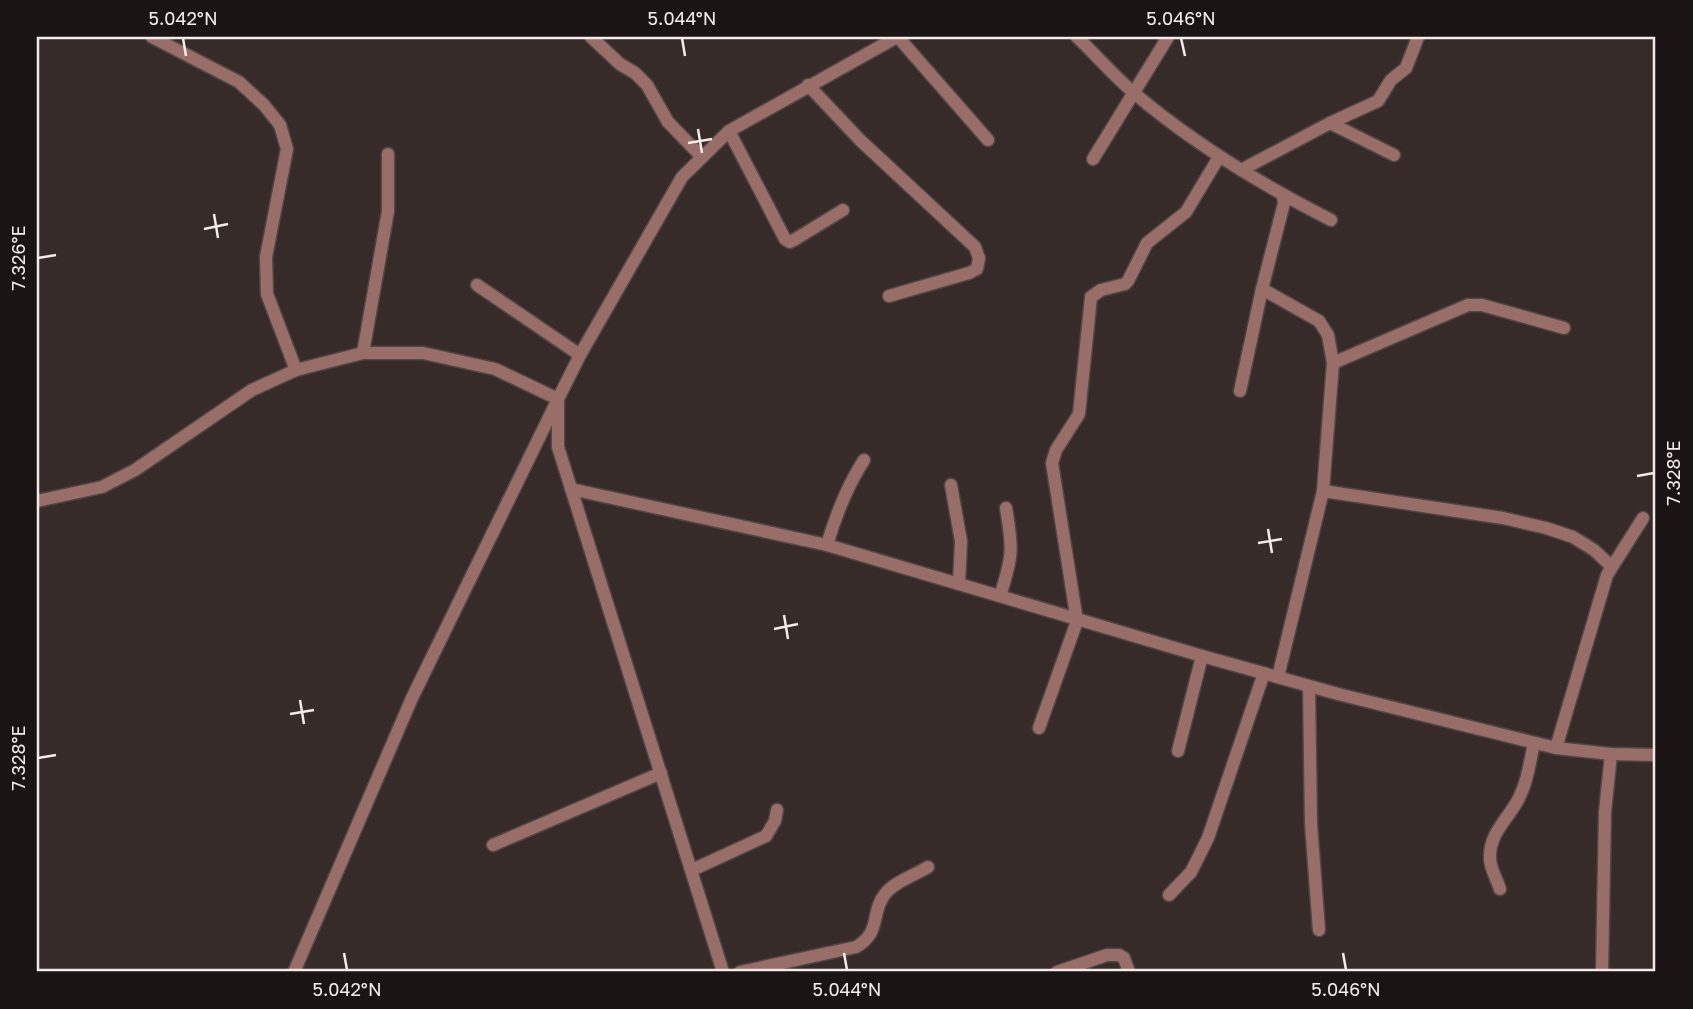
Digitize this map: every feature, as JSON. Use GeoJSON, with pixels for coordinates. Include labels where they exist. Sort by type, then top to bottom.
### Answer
{"type":"FeatureCollection","features":[{"type":"Feature","properties":{"kind":"street"},"geometry":{"type":"LineString","coordinates":[[152,37],[239,82],[264,105],[280,125],[286,149],[266,257],[267,294],[296,370]]}},
{"type":"Feature","properties":{"kind":"street"},"geometry":{"type":"LineString","coordinates":[[294,972],[412,698],[580,355],[682,177],[729,131],[897,37],[988,140]]}},
{"type":"Feature","properties":{"kind":"street"},"geometry":{"type":"LineString","coordinates":[[1077,37],[1134,93],[1219,157],[1283,196],[1331,220]]}},
{"type":"Feature","properties":{"kind":"street"},"geometry":{"type":"LineString","coordinates":[[1093,159],[1168,37]]}},
{"type":"Feature","properties":{"kind":"street"},"geometry":{"type":"LineString","coordinates":[[1241,170],[1378,101],[1391,80],[1406,68],[1418,37]]}},
{"type":"Feature","properties":{"kind":"street"},"geometry":{"type":"LineString","coordinates":[[597,38],[620,64],[635,73],[647,85],[668,122],[702,157]]}},
{"type":"Feature","properties":{"kind":"street"},"geometry":{"type":"LineString","coordinates":[[808,85],[860,140],[975,247],[979,258],[977,269],[889,296]]}},
{"type":"Feature","properties":{"kind":"street"},"geometry":{"type":"LineString","coordinates":[[1330,123],[1394,155]]}},
{"type":"Feature","properties":{"kind":"street"},"geometry":{"type":"LineString","coordinates":[[729,131],[785,239],[790,242],[843,210]]}},
{"type":"Feature","properties":{"kind":"street"},"geometry":{"type":"LineString","coordinates":[[363,353],[388,211],[388,154]]}},
{"type":"Feature","properties":{"kind":"street"},"geometry":{"type":"LineString","coordinates":[[1039,728],[1077,621],[1052,463],[1056,450],[1079,414],[1091,297],[1095,292],[1128,281],[1147,243],[1186,212],[1219,157]]}},
{"type":"Feature","properties":{"kind":"street"},"geometry":{"type":"LineString","coordinates":[[1240,391],[1284,203],[1283,196]]}},
{"type":"Feature","properties":{"kind":"street"},"geometry":{"type":"LineString","coordinates":[[477,285],[580,355]]}},
{"type":"Feature","properties":{"kind":"street"},"geometry":{"type":"LineString","coordinates":[[1262,289],[1319,321],[1328,335],[1333,363],[1323,491],[1278,677]]}},
{"type":"Feature","properties":{"kind":"street"},"geometry":{"type":"LineString","coordinates":[[1333,363],[1468,304],[1482,305],[1564,328]]}},
{"type":"Feature","properties":{"kind":"street"},"geometry":{"type":"LineString","coordinates":[[37,501],[102,487],[124,476],[252,390],[296,370],[363,353],[423,353],[495,369],[558,399]]}},
{"type":"Feature","properties":{"kind":"street"},"geometry":{"type":"LineString","coordinates":[[558,399],[558,447],[723,972]]}},
{"type":"Feature","properties":{"kind":"street"},"geometry":{"type":"LineString","coordinates":[[827,545],[846,488],[864,460]]}},
{"type":"Feature","properties":{"kind":"street"},"geometry":{"type":"LineString","coordinates":[[951,485],[961,541],[959,584]]}},
{"type":"Feature","properties":{"kind":"street"},"geometry":{"type":"LineString","coordinates":[[571,489],[827,545],[1077,621],[1309,686],[1534,743],[1611,754],[1656,755]]}},
{"type":"Feature","properties":{"kind":"street"},"geometry":{"type":"LineString","coordinates":[[1323,491],[1503,518],[1546,528],[1573,537],[1594,550],[1611,566]]}},
{"type":"Feature","properties":{"kind":"street"},"geometry":{"type":"LineString","coordinates":[[1000,596],[1011,562],[1011,536],[1006,508]]}},
{"type":"Feature","properties":{"kind":"street"},"geometry":{"type":"LineString","coordinates":[[1556,748],[1611,566],[1643,518]]}},
{"type":"Feature","properties":{"kind":"street"},"geometry":{"type":"LineString","coordinates":[[1178,751],[1202,656]]}},
{"type":"Feature","properties":{"kind":"street"},"geometry":{"type":"LineString","coordinates":[[1169,895],[1191,872],[1208,838],[1264,673]]}},
{"type":"Feature","properties":{"kind":"street"},"geometry":{"type":"LineString","coordinates":[[1309,686],[1311,824],[1319,930]]}},
{"type":"Feature","properties":{"kind":"street"},"geometry":{"type":"LineString","coordinates":[[1500,889],[1489,863],[1490,849],[1499,826],[1519,799],[1534,743]]}},
{"type":"Feature","properties":{"kind":"street"},"geometry":{"type":"LineString","coordinates":[[1602,972],[1605,824],[1611,754]]}},
{"type":"Feature","properties":{"kind":"street"},"geometry":{"type":"LineString","coordinates":[[493,845],[661,773]]}},
{"type":"Feature","properties":{"kind":"street"},"geometry":{"type":"LineString","coordinates":[[692,870],[766,836],[775,821],[777,810]]}},
{"type":"Feature","properties":{"kind":"street"},"geometry":{"type":"LineString","coordinates":[[740,972],[856,947],[865,942],[876,923],[885,893],[928,867]]}},
{"type":"Feature","properties":{"kind":"street"},"geometry":{"type":"LineString","coordinates":[[1057,972],[1112,954],[1124,958],[1129,972]]}}]}
